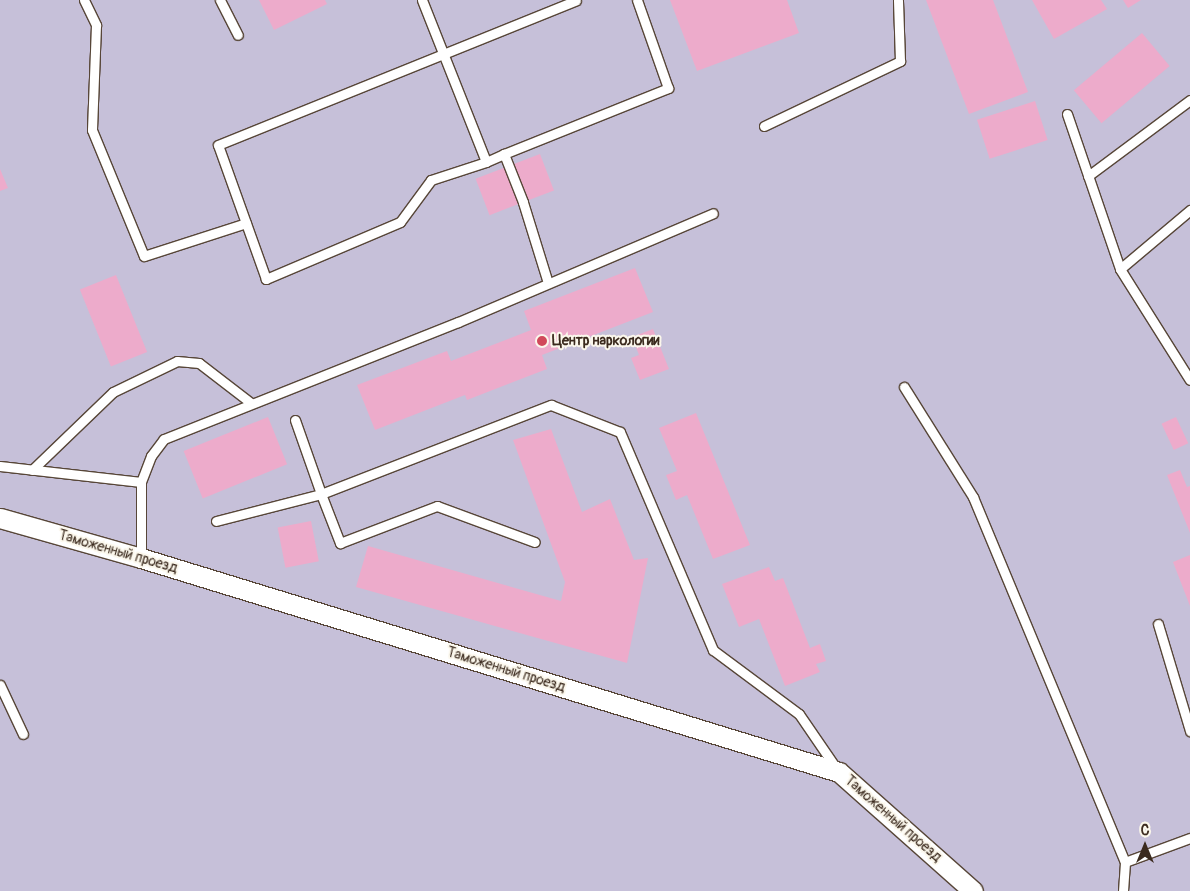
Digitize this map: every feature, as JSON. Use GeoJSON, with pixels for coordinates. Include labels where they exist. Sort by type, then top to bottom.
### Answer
{"type":"FeatureCollection","features":[{"type":"Feature","properties":{"kind":"street","name":"Таможенный проезд"},"geometry":{"type":"LineString","coordinates":[[0,518],[141,558],[839,772],[973,891]]}},
{"type":"Feature","properties":{"kind":"lane"},"geometry":{"type":"LineString","coordinates":[[84,0],[96,25],[92,130],[144,256],[246,223]]}},
{"type":"Feature","properties":{"kind":"lane"},"geometry":{"type":"LineString","coordinates":[[220,0],[238,35]]}},
{"type":"Feature","properties":{"kind":"lane"},"geometry":{"type":"LineString","coordinates":[[422,0],[486,162]]}},
{"type":"Feature","properties":{"kind":"lane"},"geometry":{"type":"LineString","coordinates":[[576,0],[218,145],[266,279],[400,222],[431,180],[486,162],[668,88],[637,0]]}},
{"type":"Feature","properties":{"kind":"lane"},"geometry":{"type":"LineString","coordinates":[[764,126],[900,61],[898,0]]}},
{"type":"Feature","properties":{"kind":"lane"},"geometry":{"type":"LineString","coordinates":[[1088,176],[1190,100]]}},
{"type":"Feature","properties":{"kind":"lane"},"geometry":{"type":"LineString","coordinates":[[1067,114],[1120,269],[1190,380]]}},
{"type":"Feature","properties":{"kind":"lane"},"geometry":{"type":"LineString","coordinates":[[504,154],[523,202],[548,283]]}},
{"type":"Feature","properties":{"kind":"lane"},"geometry":{"type":"LineString","coordinates":[[1120,269],[1190,210]]}},
{"type":"Feature","properties":{"kind":"lane"},"geometry":{"type":"LineString","coordinates":[[141,558],[141,482],[151,456],[164,439],[548,283],[713,213]]}},
{"type":"Feature","properties":{"kind":"lane"},"geometry":{"type":"LineString","coordinates":[[32,470],[113,392],[177,361],[199,363],[251,403]]}},
{"type":"Feature","properties":{"kind":"lane"},"geometry":{"type":"LineString","coordinates":[[904,387],[973,497],[1125,862],[1123,891]]}},
{"type":"Feature","properties":{"kind":"lane"},"geometry":{"type":"LineString","coordinates":[[216,521],[321,494],[551,405],[620,432],[713,650],[799,714],[839,772]]}},
{"type":"Feature","properties":{"kind":"lane"},"geometry":{"type":"LineString","coordinates":[[295,420],[340,543],[437,506],[535,542]]}},
{"type":"Feature","properties":{"kind":"lane"},"geometry":{"type":"LineString","coordinates":[[0,466],[141,482]]}},
{"type":"Feature","properties":{"kind":"lane"},"geometry":{"type":"LineString","coordinates":[[1158,624],[1190,730]]}},
{"type":"Feature","properties":{"kind":"lane"},"geometry":{"type":"LineString","coordinates":[[0,685],[24,734]]}},
{"type":"Feature","properties":{"kind":"lane"},"geometry":{"type":"LineString","coordinates":[[1125,862],[1190,838]]}},
{"type":"Feature","properties":{"kind":"shaded area"},"geometry":{"type":"Polygon","coordinates":[[[0,0],[1190,0],[1190,891],[0,891],[0,0]]]}},
{"type":"Feature","properties":{"kind":"building"},"geometry":{"type":"Polygon","coordinates":[[[259,0],[325,0],[327,4],[274,30],[259,0]]]}},
{"type":"Feature","properties":{"kind":"building"},"geometry":{"type":"Polygon","coordinates":[[[670,0],[787,0],[799,33],[697,71],[670,0]]]}},
{"type":"Feature","properties":{"kind":"building"},"geometry":{"type":"Polygon","coordinates":[[[926,0],[993,0],[1028,92],[969,114],[926,0]]]}},
{"type":"Feature","properties":{"kind":"building"},"geometry":{"type":"Polygon","coordinates":[[[1032,0],[1101,0],[1107,9],[1054,39],[1032,0]]]}},
{"type":"Feature","properties":{"kind":"building"},"geometry":{"type":"Polygon","coordinates":[[[1123,0],[1141,0],[1128,8],[1123,0]]]}},
{"type":"Feature","properties":{"kind":"building"},"geometry":{"type":"Polygon","coordinates":[[[1142,33],[1170,66],[1101,123],[1074,90],[1142,33]]]}},
{"type":"Feature","properties":{"kind":"building"},"geometry":{"type":"Polygon","coordinates":[[[1035,101],[1048,140],[990,159],[977,120],[1035,101]]]}},
{"type":"Feature","properties":{"kind":"building"},"geometry":{"type":"Polygon","coordinates":[[[540,154],[554,190],[490,215],[476,179],[540,154]]]}},
{"type":"Feature","properties":{"kind":"building"},"geometry":{"type":"Polygon","coordinates":[[[0,169],[8,188],[0,191],[0,169]]]}},
{"type":"Feature","properties":{"kind":"building","name":"Центр наркологии"},"geometry":{"type":"Polygon","coordinates":[[[635,268],[653,312],[542,355],[547,369],[467,400],[465,395],[375,430],[357,385],[447,351],[451,361],[531,330],[524,311],[635,268]]]}},
{"type":"Feature","properties":{"kind":"building"},"geometry":{"type":"Polygon","coordinates":[[[116,275],[147,352],[111,367],[80,290],[116,275]]]}},
{"type":"Feature","properties":{"kind":"building"},"geometry":{"type":"Polygon","coordinates":[[[653,329],[669,369],[640,380],[631,358],[639,355],[632,337],[653,329]]]}},
{"type":"Feature","properties":{"kind":"building"},"geometry":{"type":"Polygon","coordinates":[[[696,413],[750,545],[713,559],[687,495],[676,500],[666,475],[677,471],[659,428],[696,413]]]}},
{"type":"Feature","properties":{"kind":"building"},"geometry":{"type":"Polygon","coordinates":[[[268,417],[287,464],[203,498],[184,451],[268,417]]]}},
{"type":"Feature","properties":{"kind":"building"},"geometry":{"type":"Polygon","coordinates":[[[1176,417],[1188,443],[1174,450],[1161,424],[1176,417]]]}},
{"type":"Feature","properties":{"kind":"building"},"geometry":{"type":"Polygon","coordinates":[[[551,429],[582,512],[610,499],[634,560],[648,558],[627,663],[356,587],[368,546],[561,601],[565,582],[513,440],[551,429]]]}},
{"type":"Feature","properties":{"kind":"building"},"geometry":{"type":"Polygon","coordinates":[[[1180,470],[1187,487],[1190,486],[1190,533],[1167,475],[1180,470]]]}},
{"type":"Feature","properties":{"kind":"building"},"geometry":{"type":"Polygon","coordinates":[[[311,521],[319,561],[285,568],[278,527],[311,521]]]}},
{"type":"Feature","properties":{"kind":"building"},"geometry":{"type":"Polygon","coordinates":[[[1190,555],[1190,606],[1173,562],[1190,555]]]}},
{"type":"Feature","properties":{"kind":"building"},"geometry":{"type":"Polygon","coordinates":[[[769,567],[775,581],[783,578],[810,648],[820,644],[826,661],[816,664],[820,672],[785,686],[759,619],[739,627],[722,584],[769,567]]]}},
{"type":"Feature","properties":{"kind":"place","name":"Центр наркологии"},"geometry":{"type":"Point","coordinates":[542,341]}}]}
